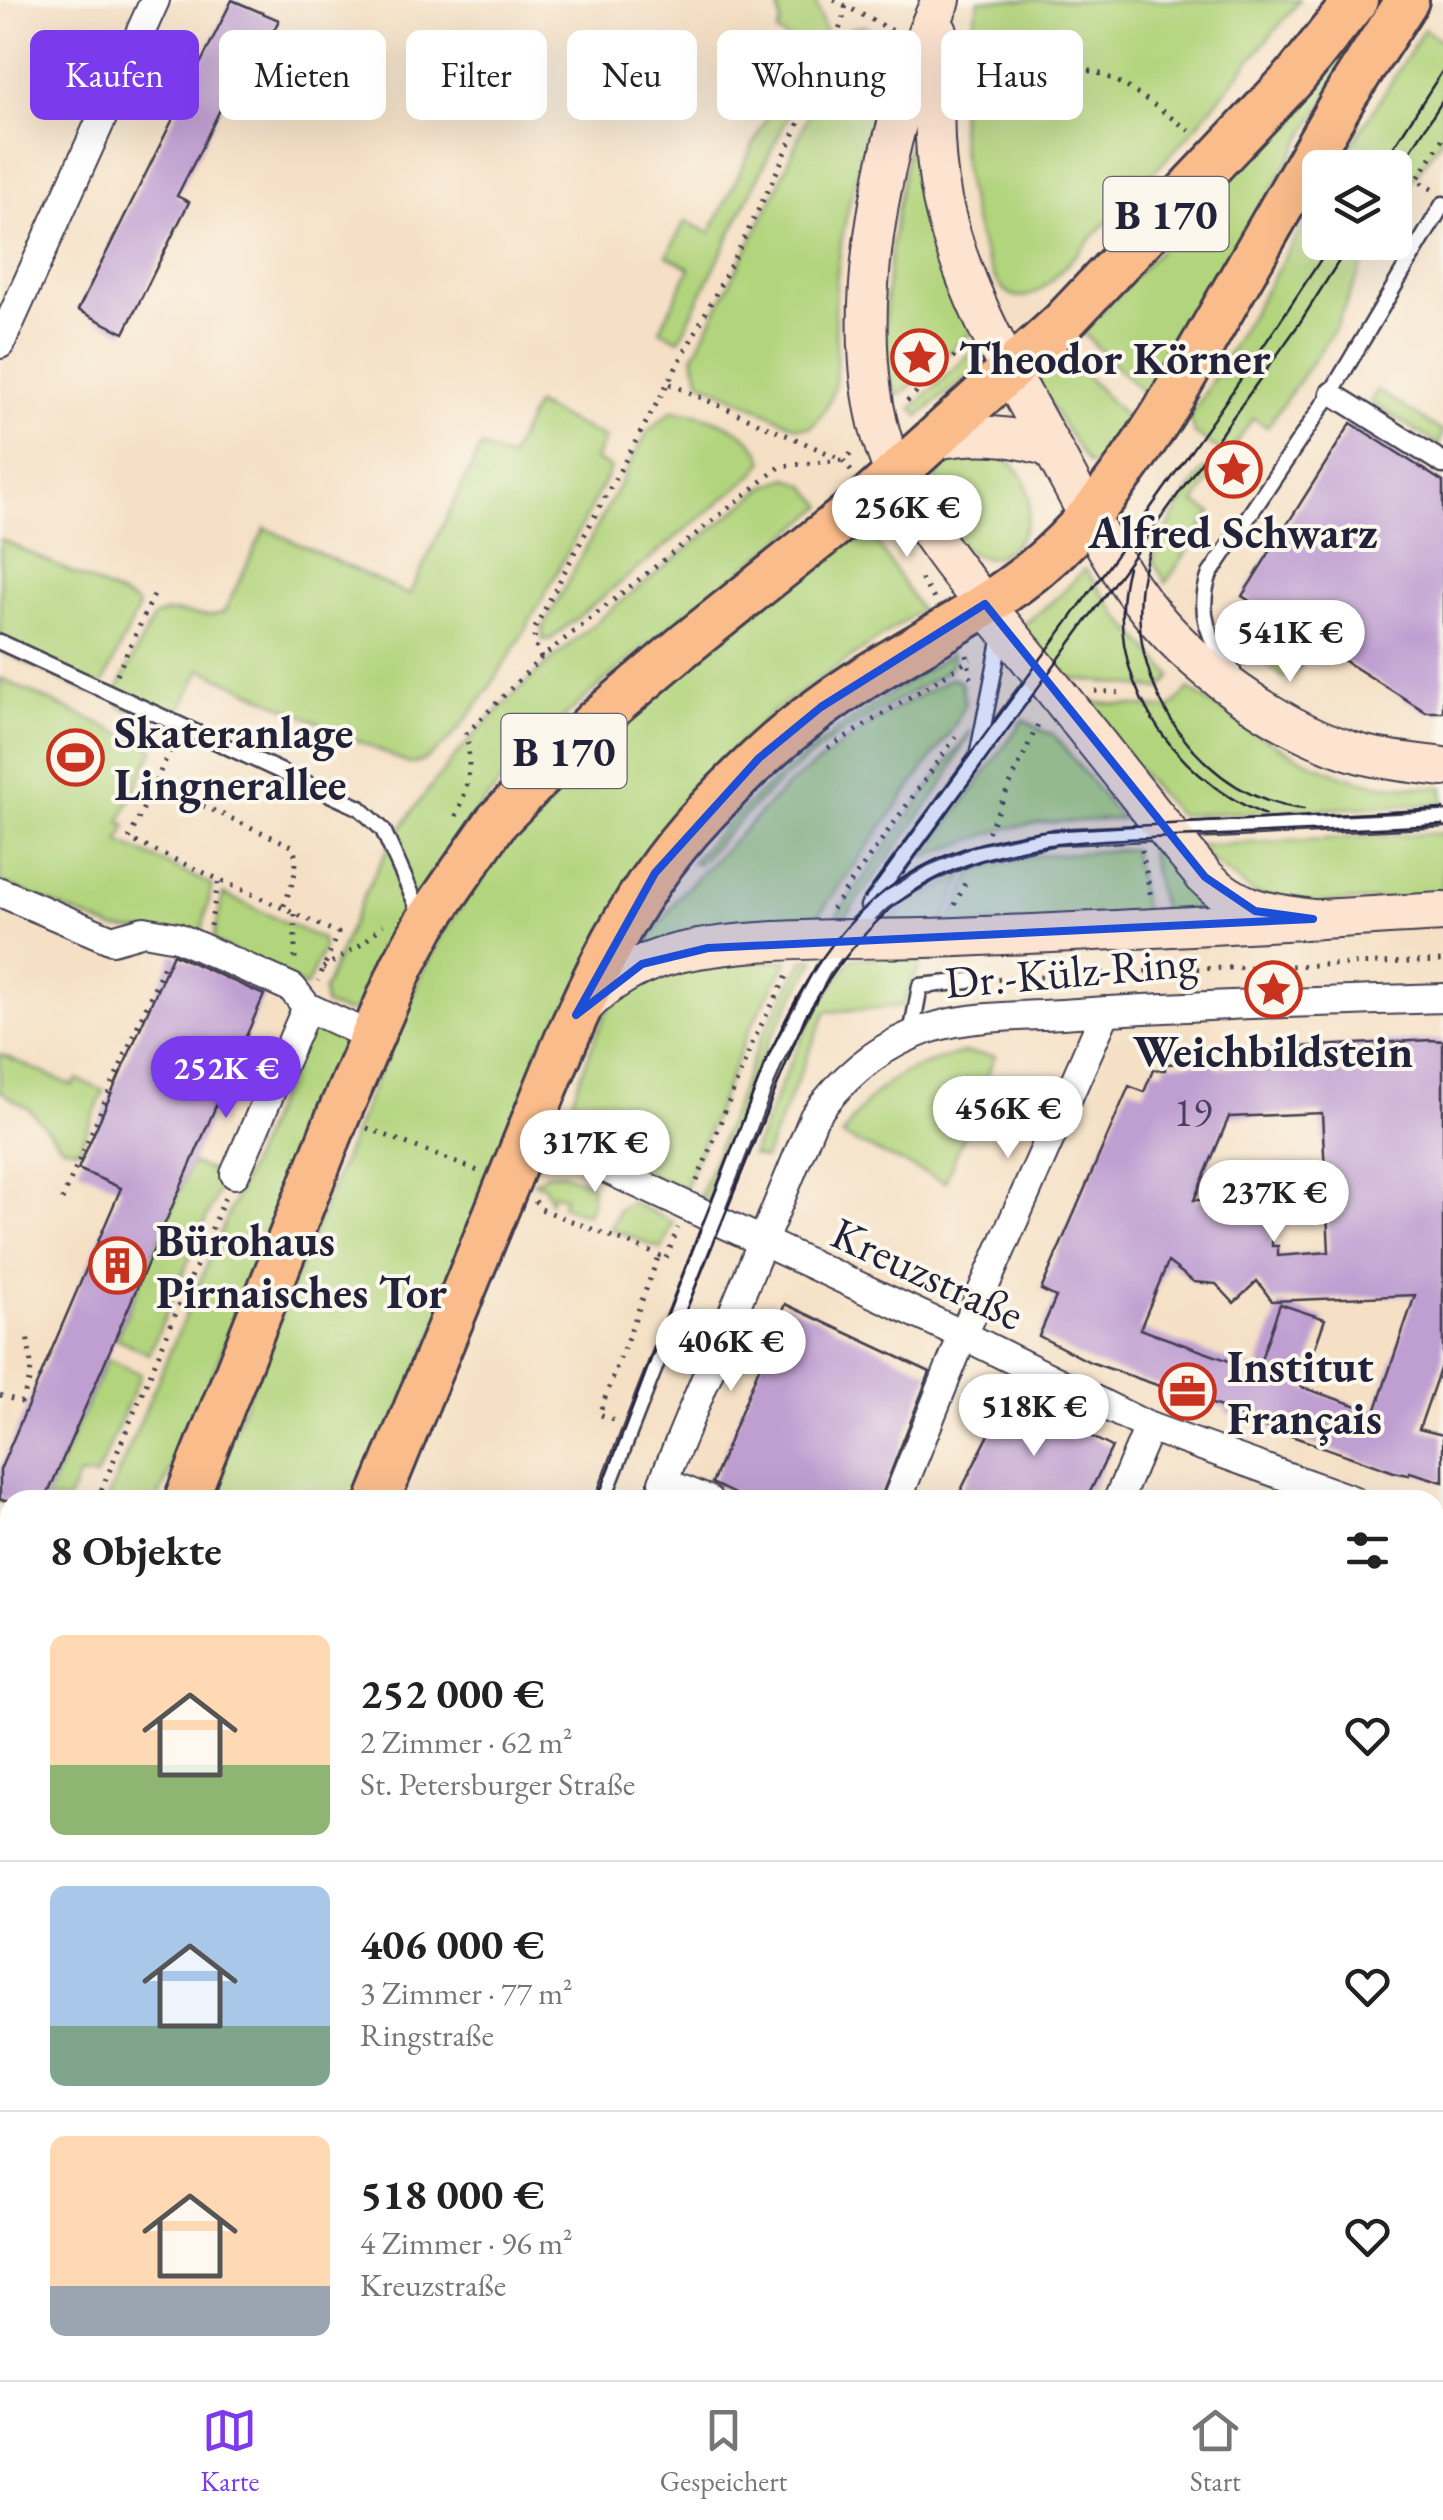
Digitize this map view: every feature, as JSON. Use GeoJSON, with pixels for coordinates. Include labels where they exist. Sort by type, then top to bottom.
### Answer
{"type":"FeatureCollection","features":[{"type":"Feature","properties":{"kind":"main road","name":"Dr.-Külz-Ring"},"geometry":{"type":"LineString","coordinates":[[987,325],[960,263],[942,198],[934,130],[941,0],[909,80],[892,149],[871,272],[868,356],[880,428],[895,472],[934,540],[1151,832],[1226,897],[1255,910],[1313,919]]}},
{"type":"Feature","properties":{"kind":"main road","name":"B 170"},"geometry":{"type":"LineString","coordinates":[[190,1490],[372,1036],[425,924],[496,822],[594,722],[869,498],[1072,312],[1270,105],[1356,0]]}},
{"type":"Feature","properties":{"kind":"main road","name":"B 170"},"geometry":{"type":"LineString","coordinates":[[382,1490],[576,1015],[623,922],[655,874],[700,818],[759,758],[820,707],[994,616],[1088,516],[1164,412],[1344,98],[1406,0]]}},
{"type":"Feature","properties":{"kind":"main road"},"geometry":{"type":"LineString","coordinates":[[987,325],[1088,516],[1132,588],[1166,631],[1198,662],[1263,708],[1323,740],[1361,754],[1443,766]]}},
{"type":"Feature","properties":{"kind":"main road"},"geometry":{"type":"LineString","coordinates":[[931,441],[979,433],[1003,434],[1051,448]]}},
{"type":"Feature","properties":{"kind":"main road","name":"Dr.-Külz-Ring"},"geometry":{"type":"LineString","coordinates":[[576,1015],[613,980],[660,958],[746,945],[850,935],[940,938],[1443,912]]}},
{"type":"Feature","properties":{"kind":"street"},"geometry":{"type":"LineString","coordinates":[[0,344],[155,0]]}},
{"type":"Feature","properties":{"kind":"street"},"geometry":{"type":"LineString","coordinates":[[1331,392],[1443,463]]}},
{"type":"Feature","properties":{"kind":"street"},"geometry":{"type":"LineString","coordinates":[[0,892],[112,940],[144,931],[177,937],[372,1036]]}},
{"type":"Feature","properties":{"kind":"street"},"geometry":{"type":"LineString","coordinates":[[235,1174],[300,997]]}},
{"type":"Feature","properties":{"kind":"street","name":"Dr.-Külz-Ring"},"geometry":{"type":"LineString","coordinates":[[660,1490],[814,1117],[835,1088],[866,1062],[910,1035],[979,1020],[1443,998]]}},
{"type":"Feature","properties":{"kind":"street"},"geometry":{"type":"LineString","coordinates":[[901,1490],[963,1335],[1106,1011]]}},
{"type":"Feature","properties":{"kind":"street","name":"Kreuzstraße"},"geometry":{"type":"LineString","coordinates":[[528,1132],[963,1335],[1149,1427],[1324,1490]]}},
{"type":"Feature","properties":{"kind":"street"},"geometry":{"type":"LineString","coordinates":[[1122,1490],[1149,1427]]}},
{"type":"Feature","properties":{"kind":"lane"},"geometry":{"type":"LineString","coordinates":[[1263,708],[1223,659],[1204,620],[1202,593],[1210,574],[1331,392],[1443,204]]}},
{"type":"Feature","properties":{"kind":"lane"},"geometry":{"type":"LineString","coordinates":[[976,758],[994,616]]}},
{"type":"Feature","properties":{"kind":"lane"},"geometry":{"type":"LineString","coordinates":[[0,642],[360,808],[384,830],[425,924]]}},
{"type":"Feature","properties":{"kind":"lane"},"geometry":{"type":"LineString","coordinates":[[607,1490],[776,1058],[816,983],[976,758],[1042,690]]}},
{"type":"Feature","properties":{"kind":"lane"},"geometry":{"type":"LineString","coordinates":[[850,935],[884,900],[931,873],[979,853],[1055,837],[1443,818]]}},
{"type":"Feature","properties":{"kind":"lane"},"geometry":{"type":"LineString","coordinates":[[910,1035],[920,986],[968,981]]}},
{"type":"Feature","properties":{"kind":"path"},"geometry":{"type":"LineString","coordinates":[[834,0],[893,30]]}},
{"type":"Feature","properties":{"kind":"path"},"geometry":{"type":"LineString","coordinates":[[542,658],[534,642],[535,628],[632,446],[670,384],[771,188],[846,3]]}},
{"type":"Feature","properties":{"kind":"path"},"geometry":{"type":"LineString","coordinates":[[1083,72],[1093,71],[1128,88],[1196,134]]}},
{"type":"Feature","properties":{"kind":"path"},"geometry":{"type":"LineString","coordinates":[[1443,138],[1417,180],[1443,195]]}},
{"type":"Feature","properties":{"kind":"path"},"geometry":{"type":"LineString","coordinates":[[880,428],[987,325]]}},
{"type":"Feature","properties":{"kind":"path"},"geometry":{"type":"LineString","coordinates":[[466,734],[542,658],[781,466],[843,460],[670,384]]}},
{"type":"Feature","properties":{"kind":"path"},"geometry":{"type":"LineString","coordinates":[[969,486],[976,506]]}},
{"type":"Feature","properties":{"kind":"path"},"geometry":{"type":"LineString","coordinates":[[108,692],[154,595]]}},
{"type":"Feature","properties":{"kind":"path"},"geometry":{"type":"LineString","coordinates":[[826,750],[970,662],[994,616]]}},
{"type":"Feature","properties":{"kind":"path"},"geometry":{"type":"LineString","coordinates":[[940,938],[979,853],[1042,690]]}},
{"type":"Feature","properties":{"kind":"path"},"geometry":{"type":"LineString","coordinates":[[173,744],[129,839],[338,933],[300,997]]}},
{"type":"Feature","properties":{"kind":"path"},"geometry":{"type":"LineString","coordinates":[[138,784],[292,846],[298,857],[283,908]]}},
{"type":"Feature","properties":{"kind":"path"},"geometry":{"type":"LineString","coordinates":[[1151,832],[1140,839],[1163,970]]}},
{"type":"Feature","properties":{"kind":"path"},"geometry":{"type":"LineString","coordinates":[[206,949],[220,880]]}},
{"type":"Feature","properties":{"kind":"path"},"geometry":{"type":"LineString","coordinates":[[295,914],[300,997]]}},
{"type":"Feature","properties":{"kind":"path"},"geometry":{"type":"LineString","coordinates":[[62,1200],[177,937]]}},
{"type":"Feature","properties":{"kind":"path"},"geometry":{"type":"LineString","coordinates":[[968,981],[1443,961]]}},
{"type":"Feature","properties":{"kind":"path"},"geometry":{"type":"LineString","coordinates":[[338,1116],[527,1191],[541,1209],[674,1260]]}},
{"type":"Feature","properties":{"kind":"path"},"geometry":{"type":"LineString","coordinates":[[100,1490],[235,1174]]}},
{"type":"Feature","properties":{"kind":"path"},"geometry":{"type":"LineString","coordinates":[[616,1421],[599,1414],[659,1255]]}},
{"type":"Feature","properties":{"kind":"path"},"geometry":{"type":"LineString","coordinates":[[0,1395],[21,1402],[25,1394],[33,1375],[27,1336]]}},
{"type":"Feature","properties":{"kind":"highlighted area"},"geometry":{"type":"Polygon","coordinates":[[[985,604],[1205,877],[1255,911],[1313,919],[708,948],[642,964],[576,1015],[655,873],[759,758],[821,707],[985,604]]]}},
{"type":"Feature","properties":{"kind":"green space"},"geometry":{"type":"Polygon","coordinates":[[[777,0],[815,0],[825,30],[778,30],[781,23],[777,0]]]}},
{"type":"Feature","properties":{"kind":"green space"},"geometry":{"type":"Polygon","coordinates":[[[979,0],[1300,0],[1189,135],[1050,282],[1025,297],[1015,296],[1002,287],[982,246],[967,190],[960,120],[1083,120],[1083,30],[972,30],[979,0]]]}},
{"type":"Feature","properties":{"kind":"green space"},"geometry":{"type":"Polygon","coordinates":[[[1373,0],[1382,0],[1151,401],[1082,332],[1240,165],[1373,0]]]}},
{"type":"Feature","properties":{"kind":"green space"},"geometry":{"type":"Polygon","coordinates":[[[1424,29],[1443,42],[1443,136],[1412,181],[1412,150],[1349,150],[1424,29]]]}},
{"type":"Feature","properties":{"kind":"green space"},"geometry":{"type":"Polygon","coordinates":[[[766,120],[786,120],[679,340],[660,330],[690,268],[667,256],[685,221],[710,233],[766,120]]]}},
{"type":"Feature","properties":{"kind":"green space"},"geometry":{"type":"Polygon","coordinates":[[[806,120],[873,120],[840,248],[834,387],[830,401],[811,427],[797,427],[701,381],[693,357],[777,189],[806,120]]]}},
{"type":"Feature","properties":{"kind":"green space"},"geometry":{"type":"Polygon","coordinates":[[[914,141],[918,143],[971,333],[899,396],[890,376],[885,313],[898,202],[908,147],[914,141]]]}},
{"type":"Feature","properties":{"kind":"green space"},"geometry":{"type":"Polygon","coordinates":[[[1302,228],[1302,260],[1365,260],[1335,329],[1267,427],[1253,418],[1227,456],[1194,433],[1190,418],[1302,228]]]}},
{"type":"Feature","properties":{"kind":"green space"},"geometry":{"type":"Polygon","coordinates":[[[977,347],[984,361],[981,366],[919,416],[912,408],[977,347]]]}},
{"type":"Feature","properties":{"kind":"green space"},"geometry":{"type":"Polygon","coordinates":[[[1062,352],[1135,426],[1101,464],[1088,464],[1038,386],[1040,375],[1062,352]]]}},
{"type":"Feature","properties":{"kind":"green space"},"geometry":{"type":"Polygon","coordinates":[[[1377,390],[1443,432],[1439,445],[1370,402],[1377,390]]]}},
{"type":"Feature","properties":{"kind":"green space"},"geometry":{"type":"Polygon","coordinates":[[[535,405],[605,438],[595,460],[611,468],[550,586],[491,686],[461,726],[433,754],[409,764],[201,669],[171,730],[120,706],[116,692],[153,618],[171,612],[224,612],[265,528],[409,595],[481,447],[509,459],[535,405]]]}},
{"type":"Feature","properties":{"kind":"green space"},"geometry":{"type":"Polygon","coordinates":[[[672,411],[726,424],[750,440],[764,461],[754,474],[551,639],[543,640],[542,630],[648,431],[672,411]]]}},
{"type":"Feature","properties":{"kind":"green space"},"geometry":{"type":"Polygon","coordinates":[[[962,453],[1001,457],[1014,466],[1028,492],[1027,523],[1010,548],[997,556],[981,557],[966,549],[942,517],[936,479],[945,463],[962,453]]]}},
{"type":"Feature","properties":{"kind":"green space"},"geometry":{"type":"Polygon","coordinates":[[[1204,468],[1214,473],[1195,503],[1212,513],[1166,583],[1153,561],[1173,517],[1204,468]]]}},
{"type":"Feature","properties":{"kind":"green space"},"geometry":{"type":"Polygon","coordinates":[[[788,478],[805,485],[824,506],[624,664],[530,751],[448,849],[401,927],[360,1009],[345,1012],[325,1005],[323,992],[386,853],[434,783],[475,734],[520,689],[617,605],[766,486],[788,478]]]}},
{"type":"Feature","properties":{"kind":"green space"},"geometry":{"type":"Polygon","coordinates":[[[864,522],[920,610],[775,710],[695,785],[658,838],[364,1490],[210,1490],[425,966],[450,922],[515,832],[625,718],[864,522]]]}},
{"type":"Feature","properties":{"kind":"green space"},"geometry":{"type":"Polygon","coordinates":[[[0,539],[137,603],[138,609],[102,686],[89,692],[0,651],[0,539]]]}},
{"type":"Feature","properties":{"kind":"green space"},"geometry":{"type":"Polygon","coordinates":[[[1085,569],[1119,616],[1172,676],[1161,689],[1059,677],[1019,629],[1085,569]]]}},
{"type":"Feature","properties":{"kind":"green space"},"geometry":{"type":"Polygon","coordinates":[[[1236,618],[1301,667],[1294,675],[1281,677],[1229,627],[1236,618]]]}},
{"type":"Feature","properties":{"kind":"green space"},"geometry":{"type":"Polygon","coordinates":[[[951,654],[954,658],[947,671],[823,747],[758,802],[699,863],[691,863],[749,802],[813,749],[951,654]]]}},
{"type":"Feature","properties":{"kind":"green space"},"geometry":{"type":"Polygon","coordinates":[[[0,678],[154,749],[120,822],[127,825],[119,842],[212,885],[201,935],[114,929],[0,882],[0,678]]]}},
{"type":"Feature","properties":{"kind":"green space"},"geometry":{"type":"Polygon","coordinates":[[[951,678],[961,682],[965,703],[954,727],[807,931],[645,946],[681,894],[787,786],[874,721],[951,678]]]}},
{"type":"Feature","properties":{"kind":"green space"},"geometry":{"type":"Polygon","coordinates":[[[1189,689],[1274,743],[1319,766],[1375,784],[1443,787],[1443,804],[1178,815],[1076,701],[1170,709],[1189,689]]]}},
{"type":"Feature","properties":{"kind":"green space"},"geometry":{"type":"Polygon","coordinates":[[[1024,719],[1053,734],[1121,819],[1003,829],[924,857],[1024,719]]]}},
{"type":"Feature","properties":{"kind":"green space"},"geometry":{"type":"Polygon","coordinates":[[[972,729],[943,784],[833,933],[824,933],[972,729]]]}},
{"type":"Feature","properties":{"kind":"green space"},"geometry":{"type":"Polygon","coordinates":[[[1443,833],[1443,897],[1315,903],[1255,894],[1192,846],[1443,833]]]}},
{"type":"Feature","properties":{"kind":"green space"},"geometry":{"type":"Polygon","coordinates":[[[1159,847],[1214,911],[1164,918],[1149,848],[1159,847]]]}},
{"type":"Feature","properties":{"kind":"green space"},"geometry":{"type":"Polygon","coordinates":[[[1132,849],[1146,919],[948,927],[973,871],[1034,856],[1132,849]]]}},
{"type":"Feature","properties":{"kind":"green space"},"geometry":{"type":"Polygon","coordinates":[[[964,875],[940,928],[878,931],[911,903],[964,875]]]}},
{"type":"Feature","properties":{"kind":"green space"},"geometry":{"type":"Polygon","coordinates":[[[223,894],[322,939],[323,949],[306,987],[213,942],[223,894]]]}},
{"type":"Feature","properties":{"kind":"green space"},"geometry":{"type":"Polygon","coordinates":[[[925,955],[902,1006],[826,1012],[764,1159],[752,1155],[808,1027],[853,958],[925,955]]]}},
{"type":"Feature","properties":{"kind":"green space"},"geometry":{"type":"Polygon","coordinates":[[[816,959],[768,1042],[705,1201],[699,1198],[761,1038],[804,960],[816,959]]]}},
{"type":"Feature","properties":{"kind":"green space"},"geometry":{"type":"Polygon","coordinates":[[[788,960],[749,1030],[684,1190],[576,1136],[570,1120],[574,1095],[601,1024],[616,999],[630,987],[697,967],[788,960]]]}},
{"type":"Feature","properties":{"kind":"green space"},"geometry":{"type":"Polygon","coordinates":[[[310,1022],[347,1039],[192,1426],[162,1490],[111,1490],[310,1022]]]}},
{"type":"Feature","properties":{"kind":"green space"},"geometry":{"type":"Polygon","coordinates":[[[963,1053],[995,1056],[945,1182],[842,1136],[867,1102],[892,1080],[923,1065],[963,1053]]]}},
{"type":"Feature","properties":{"kind":"green space"},"geometry":{"type":"Polygon","coordinates":[[[0,1054],[73,1086],[77,1079],[104,1091],[79,1149],[62,1146],[29,1109],[0,1091],[0,1054]]]}},
{"type":"Feature","properties":{"kind":"green space"},"geometry":{"type":"Polygon","coordinates":[[[191,1163],[222,1175],[221,1184],[149,1354],[116,1338],[191,1163]]]}},
{"type":"Feature","properties":{"kind":"green space"},"geometry":{"type":"Polygon","coordinates":[[[561,1173],[591,1184],[592,1202],[587,1215],[562,1206],[564,1197],[553,1193],[550,1201],[545,1187],[534,1182],[547,1174],[561,1173]]]}},
{"type":"Feature","properties":{"kind":"green space"},"geometry":{"type":"Polygon","coordinates":[[[631,1202],[673,1222],[662,1249],[611,1229],[619,1209],[631,1202]]]}},
{"type":"Feature","properties":{"kind":"green space"},"geometry":{"type":"Polygon","coordinates":[[[107,1359],[141,1374],[96,1477],[79,1476],[73,1490],[49,1490],[107,1359]]]}},
{"type":"Feature","properties":{"kind":"building"},"geometry":{"type":"Polygon","coordinates":[[[232,0],[279,20],[274,30],[219,30],[219,111],[177,196],[189,202],[124,333],[78,310],[172,120],[199,120],[199,66],[232,0]]]}},
{"type":"Feature","properties":{"kind":"building"},"geometry":{"type":"Polygon","coordinates":[[[1351,423],[1443,482],[1443,712],[1426,712],[1242,596],[1351,423]]]}},
{"type":"Feature","properties":{"kind":"building","name":"Bürohaus Pirnaisches Tor"},"geometry":{"type":"Polygon","coordinates":[[[173,954],[264,995],[49,1490],[0,1490],[0,1470],[121,1188],[78,1169],[173,954]]]}},
{"type":"Feature","properties":{"kind":"building"},"geometry":{"type":"Polygon","coordinates":[[[1443,1041],[1443,1360],[1419,1429],[1443,1435],[1443,1482],[1410,1472],[1394,1472],[1226,1413],[1227,1409],[1090,1362],[1039,1336],[1056,1297],[1041,1290],[1129,1086],[1144,1092],[1153,1070],[1165,1070],[1165,1064],[1215,1062],[1216,1068],[1261,1066],[1262,1049],[1443,1041]],[[1322,1113],[1229,1117],[1194,1200],[1223,1200],[1243,1214],[1243,1221],[1272,1214],[1272,1246],[1278,1246],[1278,1256],[1329,1252],[1322,1113]],[[1168,1262],[1140,1329],[1257,1371],[1280,1304],[1325,1319],[1301,1387],[1375,1412],[1415,1295],[1272,1301],[1257,1281],[1234,1303],[1216,1284],[1194,1282],[1168,1262]]]}},
{"type":"Feature","properties":{"kind":"building"},"geometry":{"type":"Polygon","coordinates":[[[785,1304],[930,1372],[884,1490],[726,1490],[712,1483],[785,1304]]]}},
{"type":"Feature","properties":{"kind":"building"},"geometry":{"type":"Polygon","coordinates":[[[1009,1395],[1112,1447],[1091,1490],[961,1490],[1009,1395]]]}},
{"type":"Feature","properties":{"kind":"tram line"},"geometry":{"type":"LineString","coordinates":[[1392,150],[1443,70]]}},
{"type":"Feature","properties":{"kind":"tram line"},"geometry":{"type":"LineString","coordinates":[[1411,150],[1443,100]]}},
{"type":"Feature","properties":{"kind":"tram line"},"geometry":{"type":"LineString","coordinates":[[865,898],[1162,492],[1320,260]]}},
{"type":"Feature","properties":{"kind":"tram line"},"geometry":{"type":"LineString","coordinates":[[903,874],[1174,500],[1340,260]]}},
{"type":"Feature","properties":{"kind":"tram line"},"geometry":{"type":"LineString","coordinates":[[1157,534],[1143,576],[1140,621],[1147,665],[1164,708],[1189,745],[1222,776],[1260,798],[1304,809]]}},
{"type":"Feature","properties":{"kind":"tram line"},"geometry":{"type":"LineString","coordinates":[[1128,567],[1122,606],[1124,645],[1134,682],[1150,716],[1200,775],[1265,815]]}},
{"type":"Feature","properties":{"kind":"tram line"},"geometry":{"type":"LineString","coordinates":[[601,1490],[786,1019],[834,942],[864,909],[900,880],[933,861],[968,847],[1023,834],[1443,809]]}},
{"type":"Feature","properties":{"kind":"tram line"},"geometry":{"type":"LineString","coordinates":[[666,1360],[805,1017],[860,939],[912,892],[964,866],[1064,843],[1443,825]]}},
{"type":"Feature","properties":{"kind":"place","name":"Theodor Körner"},"geometry":{"type":"Point","coordinates":[920,358]}},
{"type":"Feature","properties":{"kind":"place","name":"Alfred Schwarz"},"geometry":{"type":"Point","coordinates":[1233,470]}},
{"type":"Feature","properties":{"kind":"place","name":"Skateranlage Lingnerallee"},"geometry":{"type":"Point","coordinates":[75,758]}},
{"type":"Feature","properties":{"kind":"place","name":"Weichbildstein"},"geometry":{"type":"Point","coordinates":[1273,989]}},
{"type":"Feature","properties":{"kind":"place","name":"Bürohaus Pirnaisches Tor"},"geometry":{"type":"Point","coordinates":[117,1266]}},
{"type":"Feature","properties":{"kind":"place","name":"Institut Français"},"geometry":{"type":"Point","coordinates":[1188,1392]}}]}
